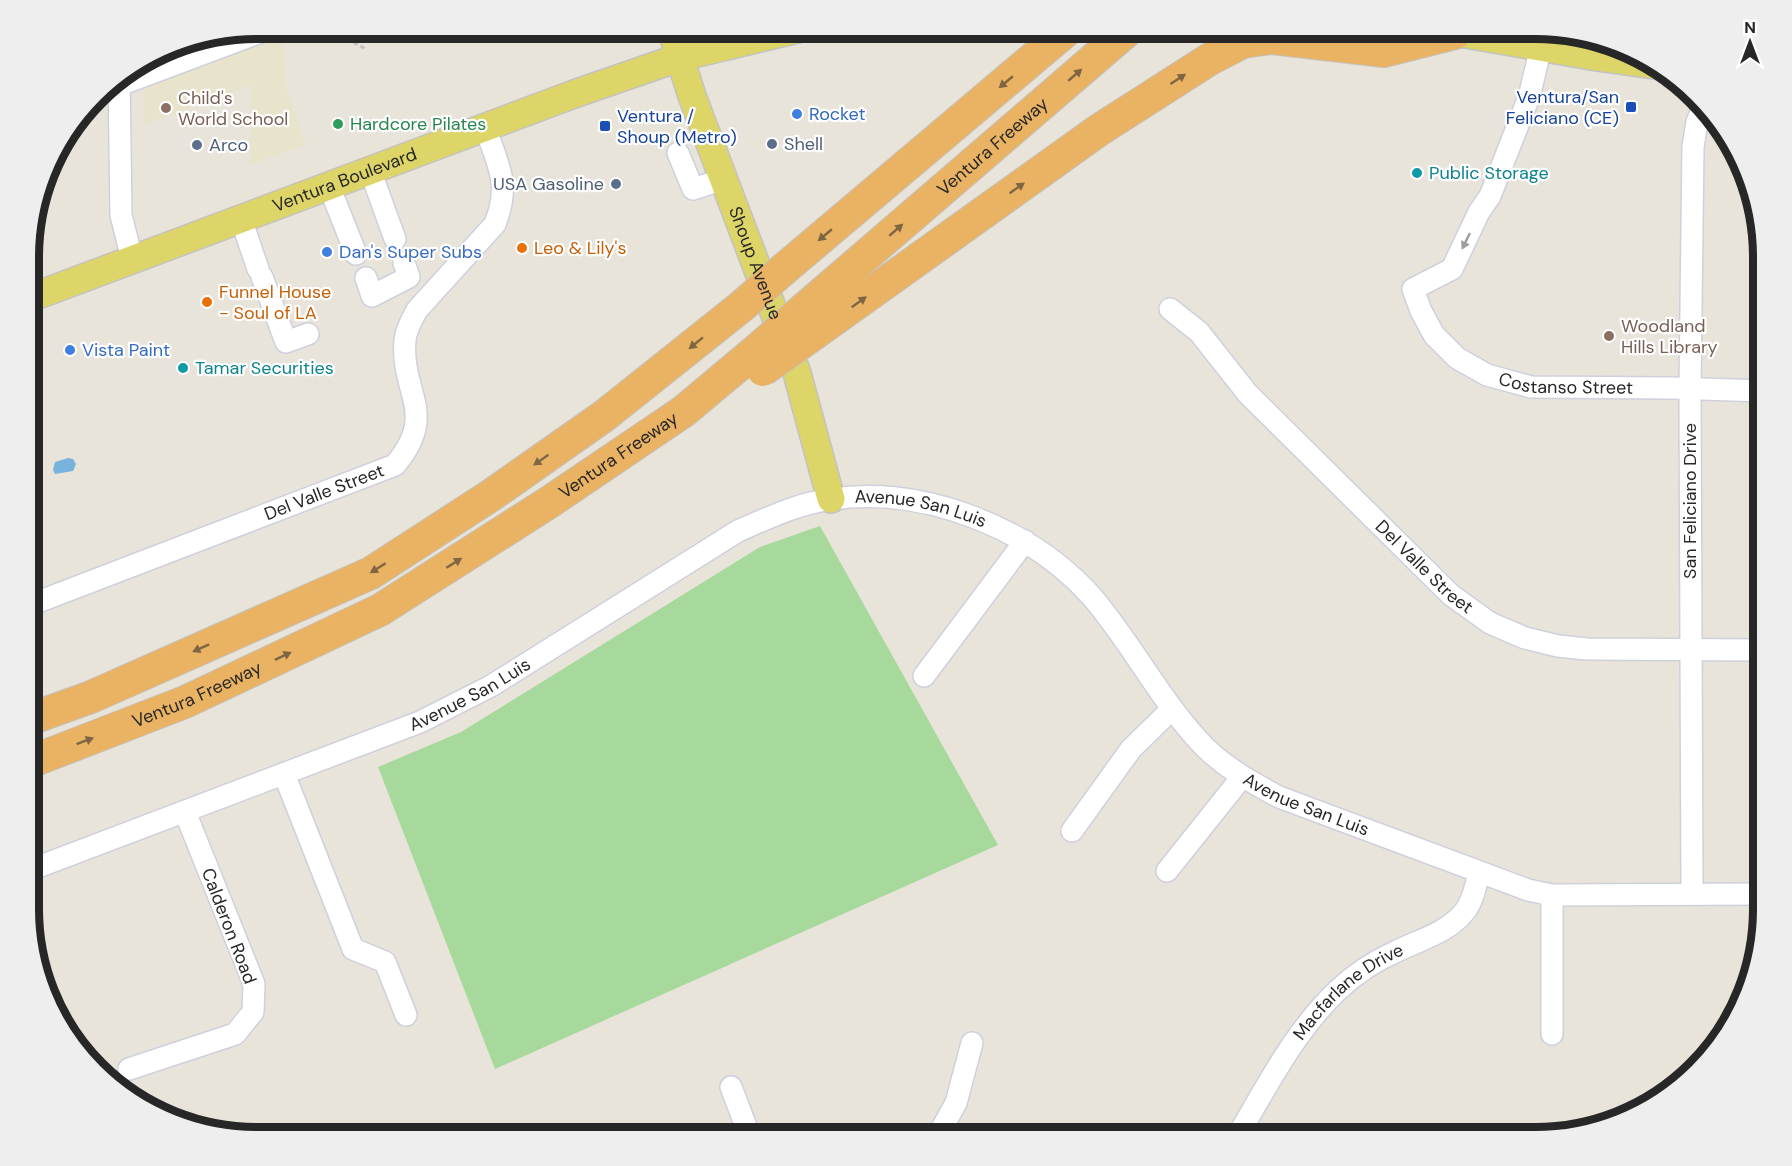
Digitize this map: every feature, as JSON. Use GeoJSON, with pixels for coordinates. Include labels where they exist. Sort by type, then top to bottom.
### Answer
{"type":"FeatureCollection","features":[{"type":"Feature","properties":{"kind":"highway"},"geometry":{"type":"LineString","coordinates":[[39,716],[91,697],[371,573],[490,496],[604,416],[742,306],[1055,39]]}},
{"type":"Feature","properties":{"kind":"highway","name":"Ventura Freeway"},"geometry":{"type":"LineString","coordinates":[[39,759],[185,702],[380,610],[548,503],[758,362],[807,322],[1117,39]]}},
{"type":"Feature","properties":{"kind":"highway"},"geometry":{"type":"LineString","coordinates":[[807,322],[1210,59],[1243,42],[1263,39]]}},
{"type":"Feature","properties":{"kind":"highway"},"geometry":{"type":"LineString","coordinates":[[1279,39],[1384,51],[1418,39]]}},
{"type":"Feature","properties":{"kind":"main road","name":"Shoup Avenue"},"geometry":{"type":"LineString","coordinates":[[675,39],[692,96],[797,373],[831,499]]}},
{"type":"Feature","properties":{"kind":"main road","name":"Ventura Boulevard"},"geometry":{"type":"LineString","coordinates":[[39,295],[485,127],[681,57],[754,39]]}},
{"type":"Feature","properties":{"kind":"main road"},"geometry":{"type":"LineString","coordinates":[[1495,39],[1633,62]]}},
{"type":"Feature","properties":{"kind":"street"},"geometry":{"type":"LineString","coordinates":[[134,77],[237,40]]}},
{"type":"Feature","properties":{"kind":"street","name":"Costanso Street"},"geometry":{"type":"LineString","coordinates":[[1541,47],[1529,97],[1490,196],[1479,212],[1452,269],[1413,289],[1421,311],[1434,335],[1458,358],[1487,375],[1531,387],[1753,391]]}},
{"type":"Feature","properties":{"kind":"street"},"geometry":{"type":"LineString","coordinates":[[113,93],[121,215],[132,259]]}},
{"type":"Feature","properties":{"kind":"street","name":"San Feliciano Drive"},"geometry":{"type":"LineString","coordinates":[[1692,894],[1690,389],[1693,147],[1700,114]]}},
{"type":"Feature","properties":{"kind":"street","name":"Del Valle Street"},"geometry":{"type":"LineString","coordinates":[[39,602],[394,465],[408,449],[416,428],[416,405],[404,358],[408,327],[417,310],[495,224],[500,211],[504,192],[502,175],[485,127]]}},
{"type":"Feature","properties":{"kind":"street"},"geometry":{"type":"LineString","coordinates":[[678,153],[693,189],[724,179]]}},
{"type":"Feature","properties":{"kind":"street"},"geometry":{"type":"LineString","coordinates":[[370,170],[395,239]]}},
{"type":"Feature","properties":{"kind":"street"},"geometry":{"type":"LineString","coordinates":[[329,186],[356,254]]}},
{"type":"Feature","properties":{"kind":"street"},"geometry":{"type":"LineString","coordinates":[[241,219],[286,342],[308,334]]}},
{"type":"Feature","properties":{"kind":"street"},"geometry":{"type":"LineString","coordinates":[[366,278],[372,296],[409,277],[404,263]]}},
{"type":"Feature","properties":{"kind":"street","name":"Del Valle Street"},"geometry":{"type":"LineString","coordinates":[[1170,309],[1199,332],[1248,394],[1451,595],[1490,623],[1525,638],[1558,646],[1587,649],[1753,650]]}},
{"type":"Feature","properties":{"kind":"street","name":"Avenue San Luis"},"geometry":{"type":"LineString","coordinates":[[39,867],[420,722],[491,686],[738,531],[782,513],[831,499],[862,498],[919,501],[975,517],[1025,542],[1066,571],[1093,598],[1172,709],[1199,742],[1242,777],[1279,797],[1528,890],[1552,895],[1753,894]]}},
{"type":"Feature","properties":{"kind":"street"},"geometry":{"type":"LineString","coordinates":[[924,676],[1025,542]]}},
{"type":"Feature","properties":{"kind":"street"},"geometry":{"type":"LineString","coordinates":[[1072,831],[1131,749],[1172,709]]}},
{"type":"Feature","properties":{"kind":"street"},"geometry":{"type":"LineString","coordinates":[[284,774],[352,949],[385,963],[406,1015]]}},
{"type":"Feature","properties":{"kind":"street"},"geometry":{"type":"LineString","coordinates":[[1167,871],[1242,777]]}},
{"type":"Feature","properties":{"kind":"street","name":"Calderon Road"},"geometry":{"type":"LineString","coordinates":[[129,1069],[235,1034],[253,1012],[254,984],[185,812]]}},
{"type":"Feature","properties":{"kind":"street","name":"Macfarlane Drive"},"geometry":{"type":"LineString","coordinates":[[1243,1127],[1288,1050],[1314,1015],[1338,989],[1392,953],[1449,927],[1466,910],[1475,890],[1479,872]]}},
{"type":"Feature","properties":{"kind":"street"},"geometry":{"type":"LineString","coordinates":[[1552,895],[1552,1034]]}},
{"type":"Feature","properties":{"kind":"street"},"geometry":{"type":"LineString","coordinates":[[943,1127],[956,1103],[972,1043]]}},
{"type":"Feature","properties":{"kind":"street"},"geometry":{"type":"LineString","coordinates":[[731,1087],[746,1127]]}},
{"type":"Feature","properties":{"kind":"path"},"geometry":{"type":"LineString","coordinates":[[347,39],[366,49]]}},
{"type":"Feature","properties":{"kind":"shaded area","name":"Child's World School"},"geometry":{"type":"Polygon","coordinates":[[[255,39],[281,39],[284,47],[287,90],[306,145],[250,165],[251,85],[143,125],[143,82],[255,39]]]}},
{"type":"Feature","properties":{"kind":"green space"},"geometry":{"type":"Polygon","coordinates":[[[820,526],[998,845],[495,1069],[378,767],[461,732],[760,547],[820,526]]]}},
{"type":"Feature","properties":{"kind":"water"},"geometry":{"type":"Polygon","coordinates":[[[68,458],[73,459],[76,464],[73,471],[55,474],[53,470],[55,462],[68,458]]]}},
{"type":"Feature","properties":{"kind":"place","name":"Ventura/San Feliciano (CE)"},"geometry":{"type":"Point","coordinates":[1631,107]}},
{"type":"Feature","properties":{"kind":"place","name":"Child's World School"},"geometry":{"type":"Point","coordinates":[166,108]}},
{"type":"Feature","properties":{"kind":"place","name":"Rocket"},"geometry":{"type":"Point","coordinates":[797,114]}},
{"type":"Feature","properties":{"kind":"place","name":"Hardcore Pilates"},"geometry":{"type":"Point","coordinates":[338,124]}},
{"type":"Feature","properties":{"kind":"place","name":"Ventura / Shoup (Metro)"},"geometry":{"type":"Point","coordinates":[605,126]}},
{"type":"Feature","properties":{"kind":"place","name":"Shell"},"geometry":{"type":"Point","coordinates":[772,144]}},
{"type":"Feature","properties":{"kind":"place","name":"Arco"},"geometry":{"type":"Point","coordinates":[197,145]}},
{"type":"Feature","properties":{"kind":"place","name":"Public Storage"},"geometry":{"type":"Point","coordinates":[1417,173]}},
{"type":"Feature","properties":{"kind":"place","name":"USA Gasoline"},"geometry":{"type":"Point","coordinates":[616,184]}},
{"type":"Feature","properties":{"kind":"place","name":"Leo & Lily's"},"geometry":{"type":"Point","coordinates":[522,248]}},
{"type":"Feature","properties":{"kind":"place","name":"Dan's Super Subs"},"geometry":{"type":"Point","coordinates":[327,252]}},
{"type":"Feature","properties":{"kind":"place","name":"Funnel House - Soul of LA"},"geometry":{"type":"Point","coordinates":[207,302]}},
{"type":"Feature","properties":{"kind":"place","name":"Woodland Hills Library"},"geometry":{"type":"Point","coordinates":[1609,336]}},
{"type":"Feature","properties":{"kind":"place","name":"Vista Paint"},"geometry":{"type":"Point","coordinates":[70,350]}},
{"type":"Feature","properties":{"kind":"place","name":"Tamar Securities"},"geometry":{"type":"Point","coordinates":[183,368]}}]}
